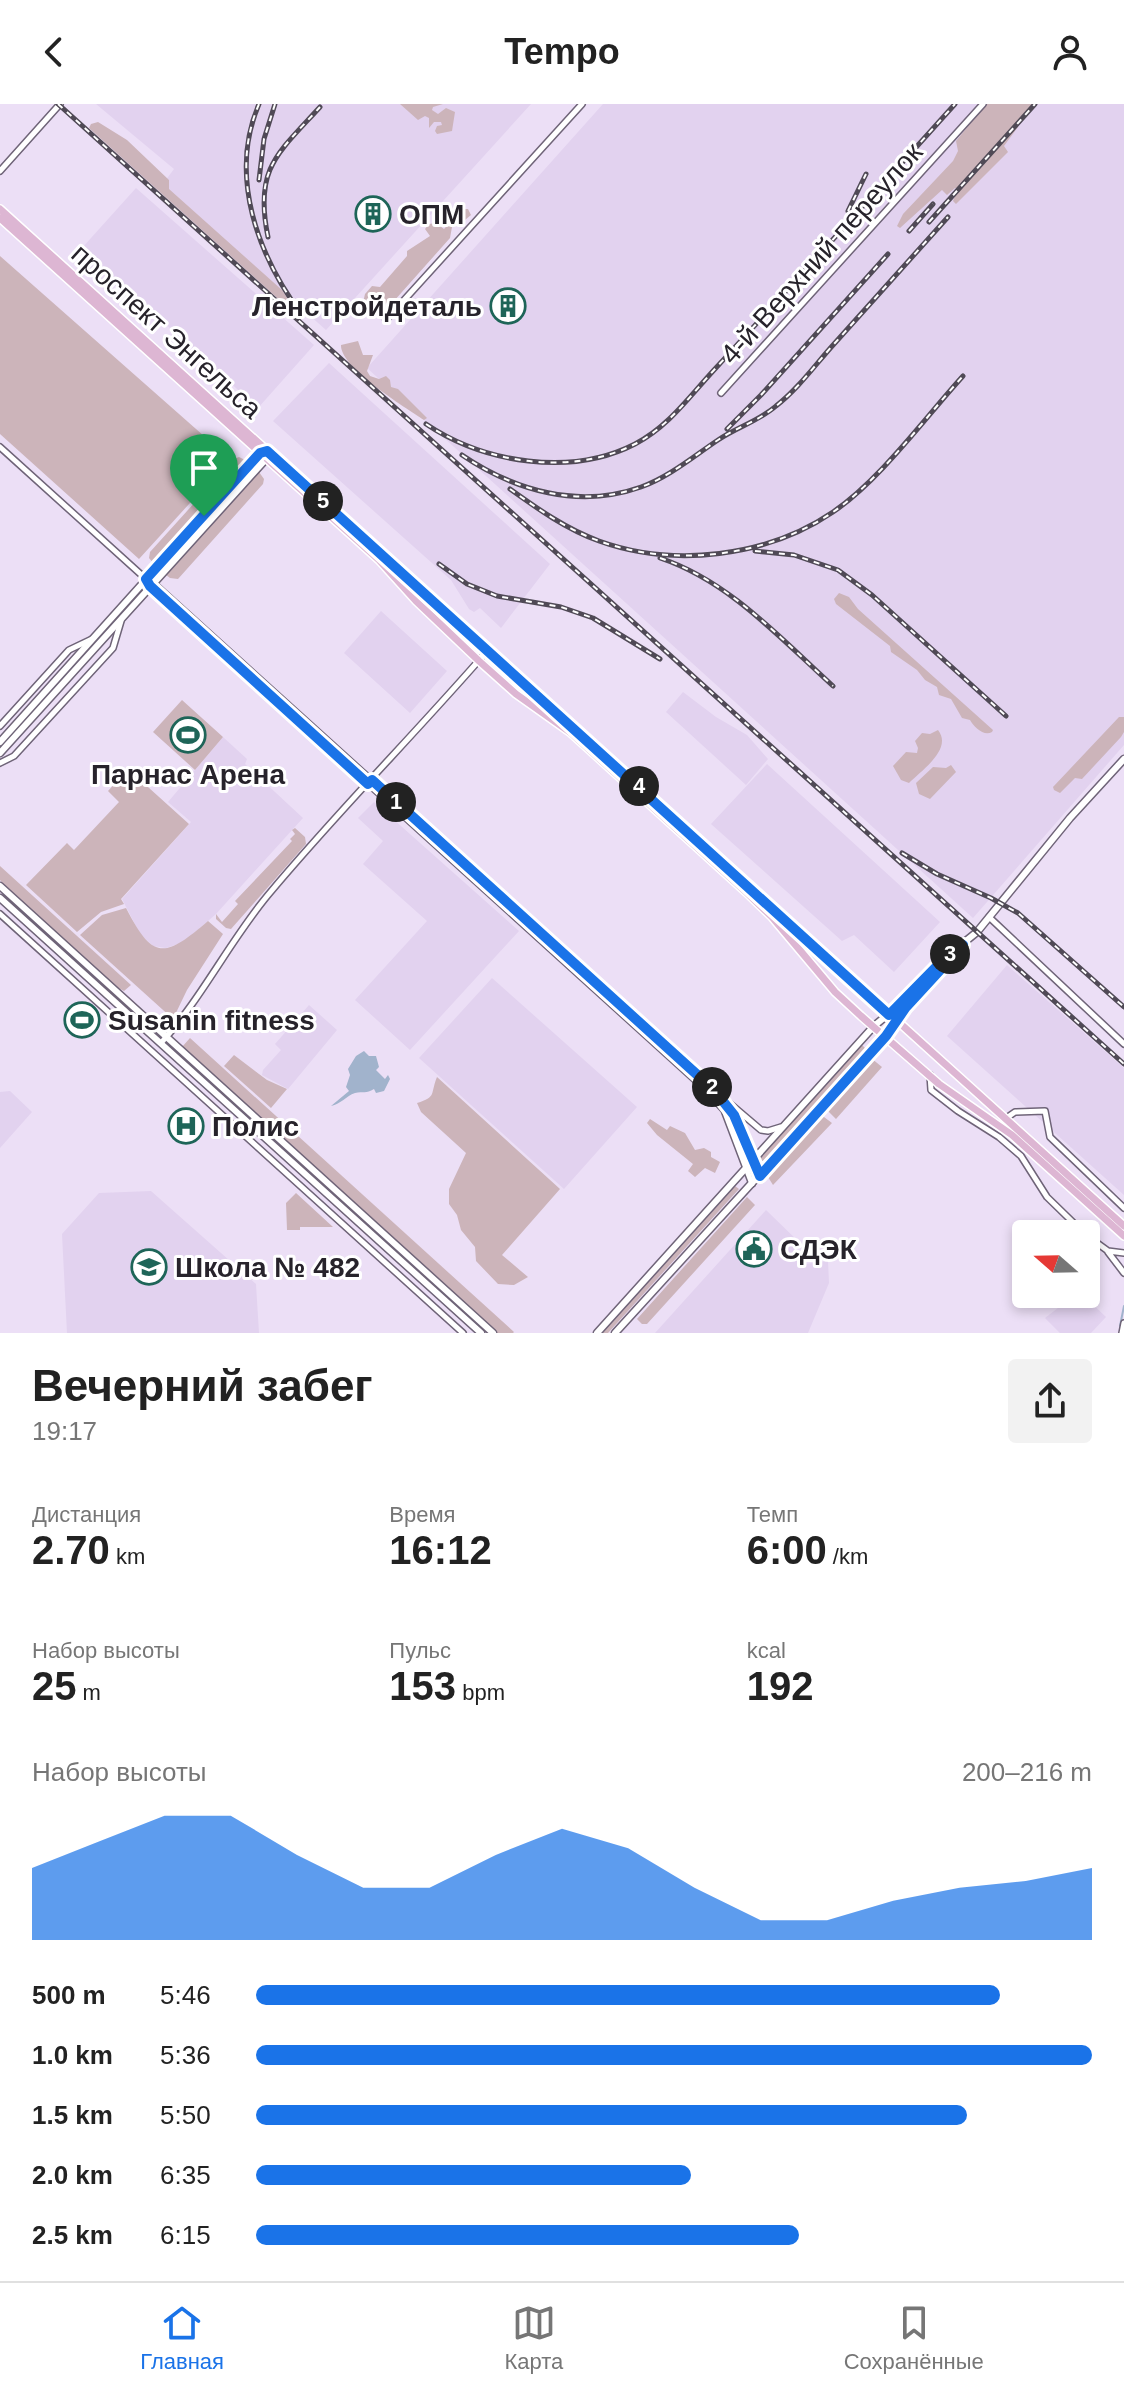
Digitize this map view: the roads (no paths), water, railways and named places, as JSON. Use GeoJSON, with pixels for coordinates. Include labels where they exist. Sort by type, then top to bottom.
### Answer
{"type":"FeatureCollection","features":[{"type":"Feature","properties":{"kind":"main road","name":"проспект Энгельса"},"geometry":{"type":"LineString","coordinates":[[0,209],[379,560],[416,601],[479,661],[516,694],[571,733],[746,892],[772,917],[835,992],[930,1075],[1014,1132]]}},
{"type":"Feature","properties":{"kind":"main road","name":"проспект Энгельса"},"geometry":{"type":"LineString","coordinates":[[0,218],[488,650],[1005,1119],[1014,1132]]}},
{"type":"Feature","properties":{"kind":"main road"},"geometry":{"type":"LineString","coordinates":[[1014,1132],[1124,1226]]}},
{"type":"Feature","properties":{"kind":"main road"},"geometry":{"type":"LineString","coordinates":[[1014,1132],[1124,1236]]}},
{"type":"Feature","properties":{"kind":"street"},"geometry":{"type":"LineString","coordinates":[[0,171],[60,104]]}},
{"type":"Feature","properties":{"kind":"street"},"geometry":{"type":"LineString","coordinates":[[386,320],[582,104]]}},
{"type":"Feature","properties":{"kind":"street","name":"4-й Верхний переулок"},"geometry":{"type":"LineString","coordinates":[[721,393],[983,104]]}},
{"type":"Feature","properties":{"kind":"street"},"geometry":{"type":"LineString","coordinates":[[0,447],[716,1101],[727,1118],[752,1184]]}},
{"type":"Feature","properties":{"kind":"street"},"geometry":{"type":"LineString","coordinates":[[0,742],[265,454]]}},
{"type":"Feature","properties":{"kind":"street"},"geometry":{"type":"LineString","coordinates":[[0,753],[122,618],[150,582]]}},
{"type":"Feature","properties":{"kind":"street"},"geometry":{"type":"LineString","coordinates":[[0,763],[14,756],[113,648],[122,618]]}},
{"type":"Feature","properties":{"kind":"street"},"geometry":{"type":"LineString","coordinates":[[0,726],[69,650],[93,639]]}},
{"type":"Feature","properties":{"kind":"street"},"geometry":{"type":"LineString","coordinates":[[164,1040],[268,895],[488,650]]}},
{"type":"Feature","properties":{"kind":"street"},"geometry":{"type":"LineString","coordinates":[[597,1333],[874,1026],[892,1018],[989,917],[1070,818],[1124,759]]}},
{"type":"Feature","properties":{"kind":"street"},"geometry":{"type":"LineString","coordinates":[[370,782],[761,1130],[784,1126]]}},
{"type":"Feature","properties":{"kind":"street"},"geometry":{"type":"LineString","coordinates":[[0,886],[481,1333]]}},
{"type":"Feature","properties":{"kind":"street"},"geometry":{"type":"LineString","coordinates":[[0,898],[493,1333]]}},
{"type":"Feature","properties":{"kind":"street"},"geometry":{"type":"LineString","coordinates":[[0,914],[463,1333]]}},
{"type":"Feature","properties":{"kind":"street"},"geometry":{"type":"LineString","coordinates":[[989,917],[1124,1044]]}},
{"type":"Feature","properties":{"kind":"street"},"geometry":{"type":"LineString","coordinates":[[615,1333],[886,1036],[892,1018]]}},
{"type":"Feature","properties":{"kind":"street"},"geometry":{"type":"LineString","coordinates":[[930,1075],[931,1090],[1021,1156],[1047,1197],[1071,1220]]}},
{"type":"Feature","properties":{"kind":"street"},"geometry":{"type":"LineString","coordinates":[[714,1090],[734,1115],[760,1176]]}},
{"type":"Feature","properties":{"kind":"street"},"geometry":{"type":"LineString","coordinates":[[1005,1119],[1015,1112],[1045,1111],[1050,1137],[1124,1208]]}},
{"type":"Feature","properties":{"kind":"street"},"geometry":{"type":"LineString","coordinates":[[1100,1245],[1124,1273]]}},
{"type":"Feature","properties":{"kind":"street"},"geometry":{"type":"LineString","coordinates":[[1108,1251],[1124,1253]]}},
{"type":"Feature","properties":{"kind":"street"},"geometry":{"type":"LineString","coordinates":[[1122,1333],[1124,1323]]}},
{"type":"Feature","properties":{"kind":"water"},"geometry":{"type":"Polygon","coordinates":[[[364,1051],[369,1056],[376,1056],[379,1067],[376,1070],[385,1079],[388,1075],[390,1079],[384,1091],[376,1093],[374,1089],[355,1093],[331,1106],[349,1091],[346,1087],[350,1075],[348,1069],[356,1056],[364,1051]]]}},
{"type":"Feature","properties":{"kind":"waterway"},"geometry":{"type":"LineString","coordinates":[[1120,1326],[1124,1306]]}},
{"type":"Feature","properties":{"kind":"railway"},"geometry":{"type":"LineString","coordinates":[[58,104],[1124,1064]]}},
{"type":"Feature","properties":{"kind":"railway"},"geometry":{"type":"LineString","coordinates":[[259,104],[250,131],[246,159],[252,214],[272,267],[302,315]]}},
{"type":"Feature","properties":{"kind":"railway"},"geometry":{"type":"LineString","coordinates":[[259,180],[264,139],[275,104]]}},
{"type":"Feature","properties":{"kind":"railway"},"geometry":{"type":"LineString","coordinates":[[426,424],[474,448],[528,461],[584,460],[610,454],[647,437],[687,401],[955,104]]}},
{"type":"Feature","properties":{"kind":"railway"},"geometry":{"type":"LineString","coordinates":[[929,222],[1035,104]]}},
{"type":"Feature","properties":{"kind":"railway"},"geometry":{"type":"LineString","coordinates":[[268,237],[264,214],[267,178],[281,151],[320,107]]}},
{"type":"Feature","properties":{"kind":"railway"},"geometry":{"type":"LineString","coordinates":[[848,211],[866,174]]}},
{"type":"Feature","properties":{"kind":"railway"},"geometry":{"type":"LineString","coordinates":[[909,231],[933,204]]}},
{"type":"Feature","properties":{"kind":"railway"},"geometry":{"type":"LineString","coordinates":[[462,455],[504,478],[548,493],[594,496],[618,493],[651,483],[725,435],[762,416],[784,399],[948,217]]}},
{"type":"Feature","properties":{"kind":"railway"},"geometry":{"type":"LineString","coordinates":[[727,429],[888,254]]}},
{"type":"Feature","properties":{"kind":"railway"},"geometry":{"type":"LineString","coordinates":[[510,489],[575,531],[628,549],[689,556],[750,548],[807,527],[850,499],[885,466],[963,376]]}},
{"type":"Feature","properties":{"kind":"railway"},"geometry":{"type":"LineString","coordinates":[[755,551],[794,555],[838,570],[872,595],[1006,716]]}},
{"type":"Feature","properties":{"kind":"railway"},"geometry":{"type":"LineString","coordinates":[[660,558],[685,568],[731,596],[833,686]]}},
{"type":"Feature","properties":{"kind":"railway"},"geometry":{"type":"LineString","coordinates":[[439,564],[467,584],[497,596],[561,607],[593,618],[660,659]]}},
{"type":"Feature","properties":{"kind":"railway"},"geometry":{"type":"LineString","coordinates":[[902,853],[937,874],[1018,913],[1124,1007]]}},
{"type":"Feature","properties":{"kind":"place","name":"ОПМ"},"geometry":{"type":"Point","coordinates":[373,214]}},
{"type":"Feature","properties":{"kind":"place","name":"Ленстройдеталь"},"geometry":{"type":"Point","coordinates":[508,306]}},
{"type":"Feature","properties":{"kind":"place","name":"Парнас Арена"},"geometry":{"type":"Point","coordinates":[188,735]}},
{"type":"Feature","properties":{"kind":"place","name":"Susanin fitness"},"geometry":{"type":"Point","coordinates":[82,1020]}},
{"type":"Feature","properties":{"kind":"place","name":"Полис"},"geometry":{"type":"Point","coordinates":[186,1126]}},
{"type":"Feature","properties":{"kind":"place","name":"СДЭК"},"geometry":{"type":"Point","coordinates":[754,1249]}},
{"type":"Feature","properties":{"kind":"place","name":"Школа № 482"},"geometry":{"type":"Point","coordinates":[149,1267]}}]}
